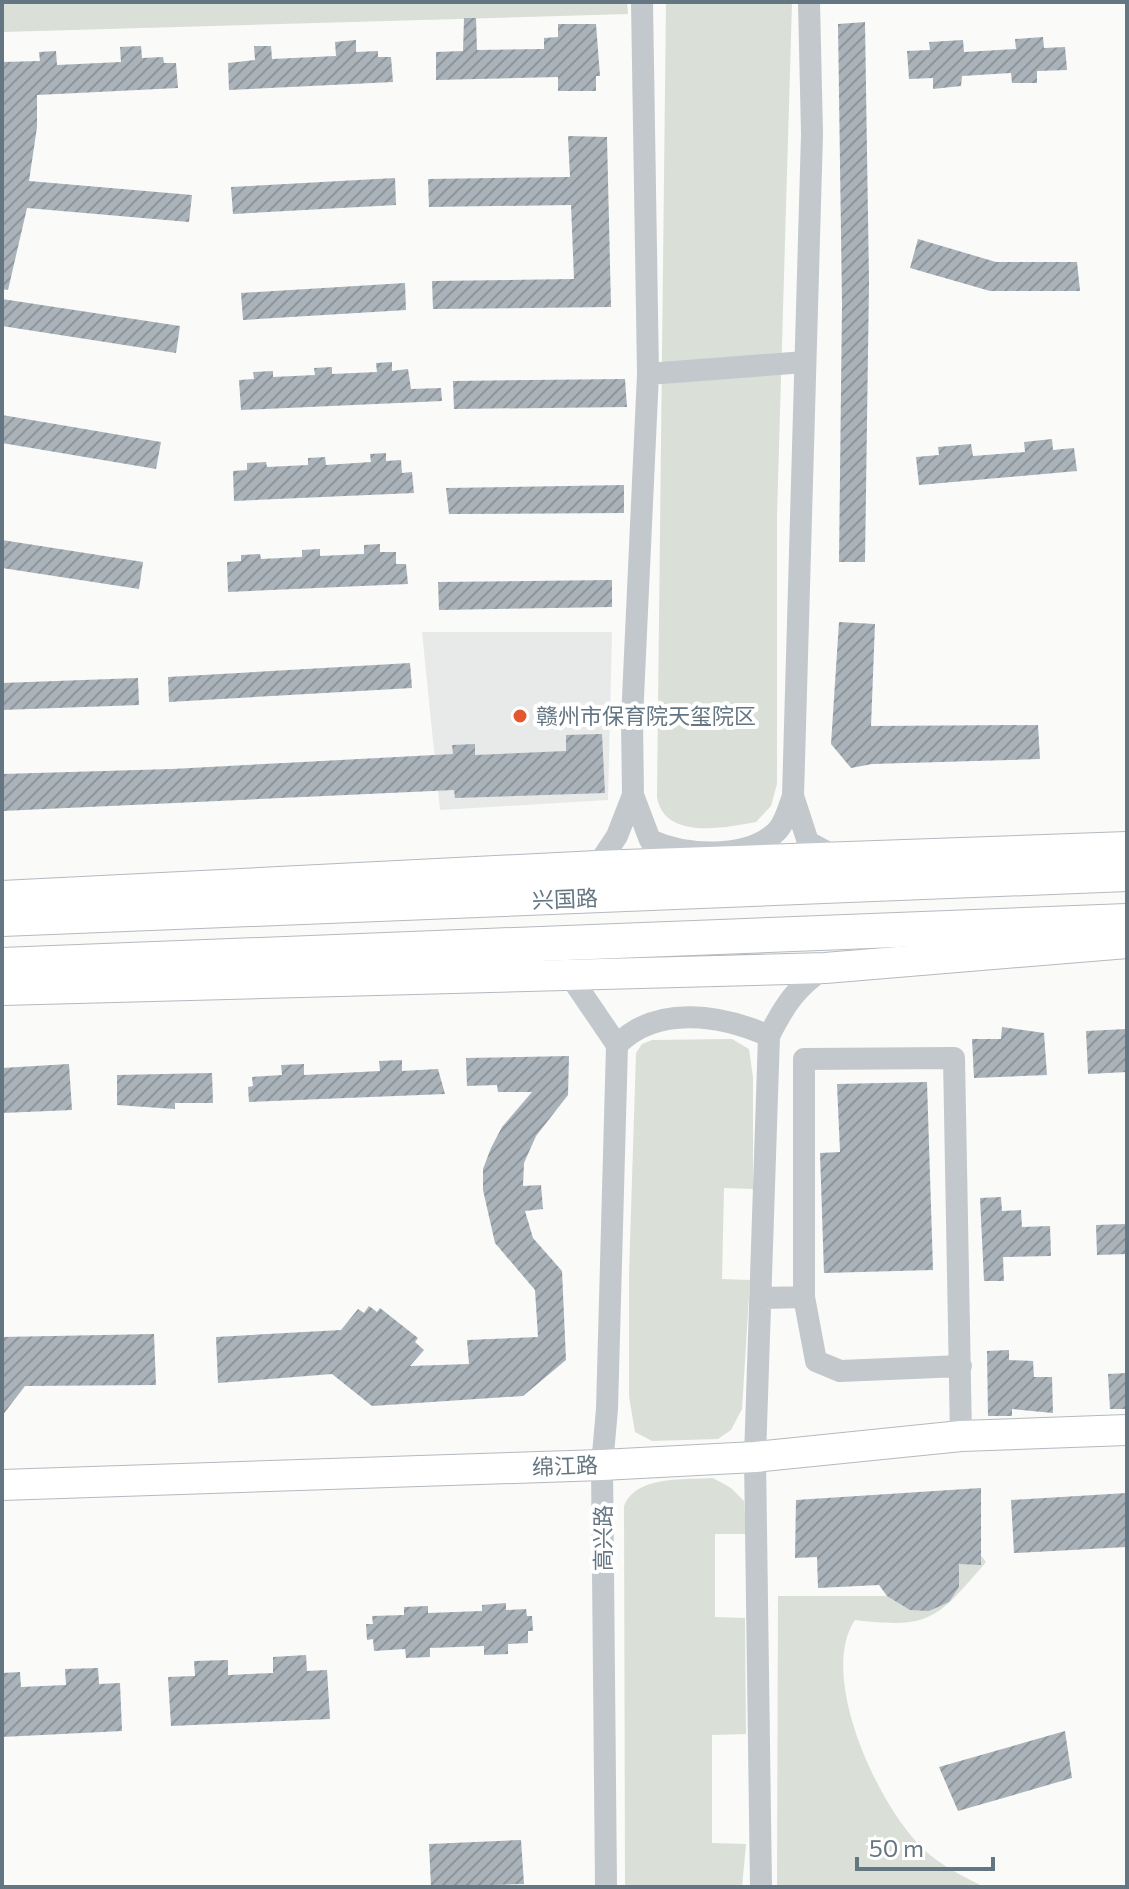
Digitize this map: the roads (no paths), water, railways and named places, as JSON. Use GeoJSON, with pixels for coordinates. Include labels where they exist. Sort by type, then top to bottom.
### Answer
{"type":"FeatureCollection","features":[{"type":"Feature","properties":{"kind":"main road","name":"兴国路"},"geometry":{"type":"LineString","coordinates":[[2,919],[1127,874]]}},
{"type":"Feature","properties":{"kind":"main road","name":"兴国路"},"geometry":{"type":"LineString","coordinates":[[2,965],[1127,921]]}},
{"type":"Feature","properties":{"kind":"street"},"geometry":{"type":"LineString","coordinates":[[642,2],[648,374],[632,719],[633,795],[650,840],[668,848],[712,851],[759,846],[780,828],[793,796]]}},
{"type":"Feature","properties":{"kind":"street"},"geometry":{"type":"LineString","coordinates":[[809,2],[812,134],[793,796],[808,842],[837,857]]}},
{"type":"Feature","properties":{"kind":"street"},"geometry":{"type":"LineString","coordinates":[[648,374],[805,362]]}},
{"type":"Feature","properties":{"kind":"street"},"geometry":{"type":"LineString","coordinates":[[597,866],[617,836],[633,795]]}},
{"type":"Feature","properties":{"kind":"street"},"geometry":{"type":"LineString","coordinates":[[2,896],[597,866],[1127,847]]}},
{"type":"Feature","properties":{"kind":"street"},"geometry":{"type":"LineString","coordinates":[[2,990],[825,968],[1127,943]]}},
{"type":"Feature","properties":{"kind":"street"},"geometry":{"type":"LineString","coordinates":[[761,1887],[755,1457],[769,1036],[787,1002],[804,981],[825,968]]}},
{"type":"Feature","properties":{"kind":"street"},"geometry":{"type":"LineString","coordinates":[[568,973],[617,1045],[640,1025],[666,1019],[725,1019],[769,1036]]}},
{"type":"Feature","properties":{"kind":"street","name":"高兴路"},"geometry":{"type":"LineString","coordinates":[[606,1887],[602,1465],[607,1409],[617,1045]]}},
{"type":"Feature","properties":{"kind":"street"},"geometry":{"type":"LineString","coordinates":[[961,1366],[840,1371],[816,1361],[804,1297],[804,1059],[954,1058],[961,1366],[961,1436]]}},
{"type":"Feature","properties":{"kind":"street"},"geometry":{"type":"LineString","coordinates":[[762,1298],[804,1297]]}},
{"type":"Feature","properties":{"kind":"street","name":"绵江路"},"geometry":{"type":"LineString","coordinates":[[2,1485],[602,1465],[755,1457],[961,1436],[1127,1430]]}},
{"type":"Feature","properties":{"kind":"place","name":"赣州市保育院天玺院区"},"geometry":{"type":"Point","coordinates":[520,716]}}]}
